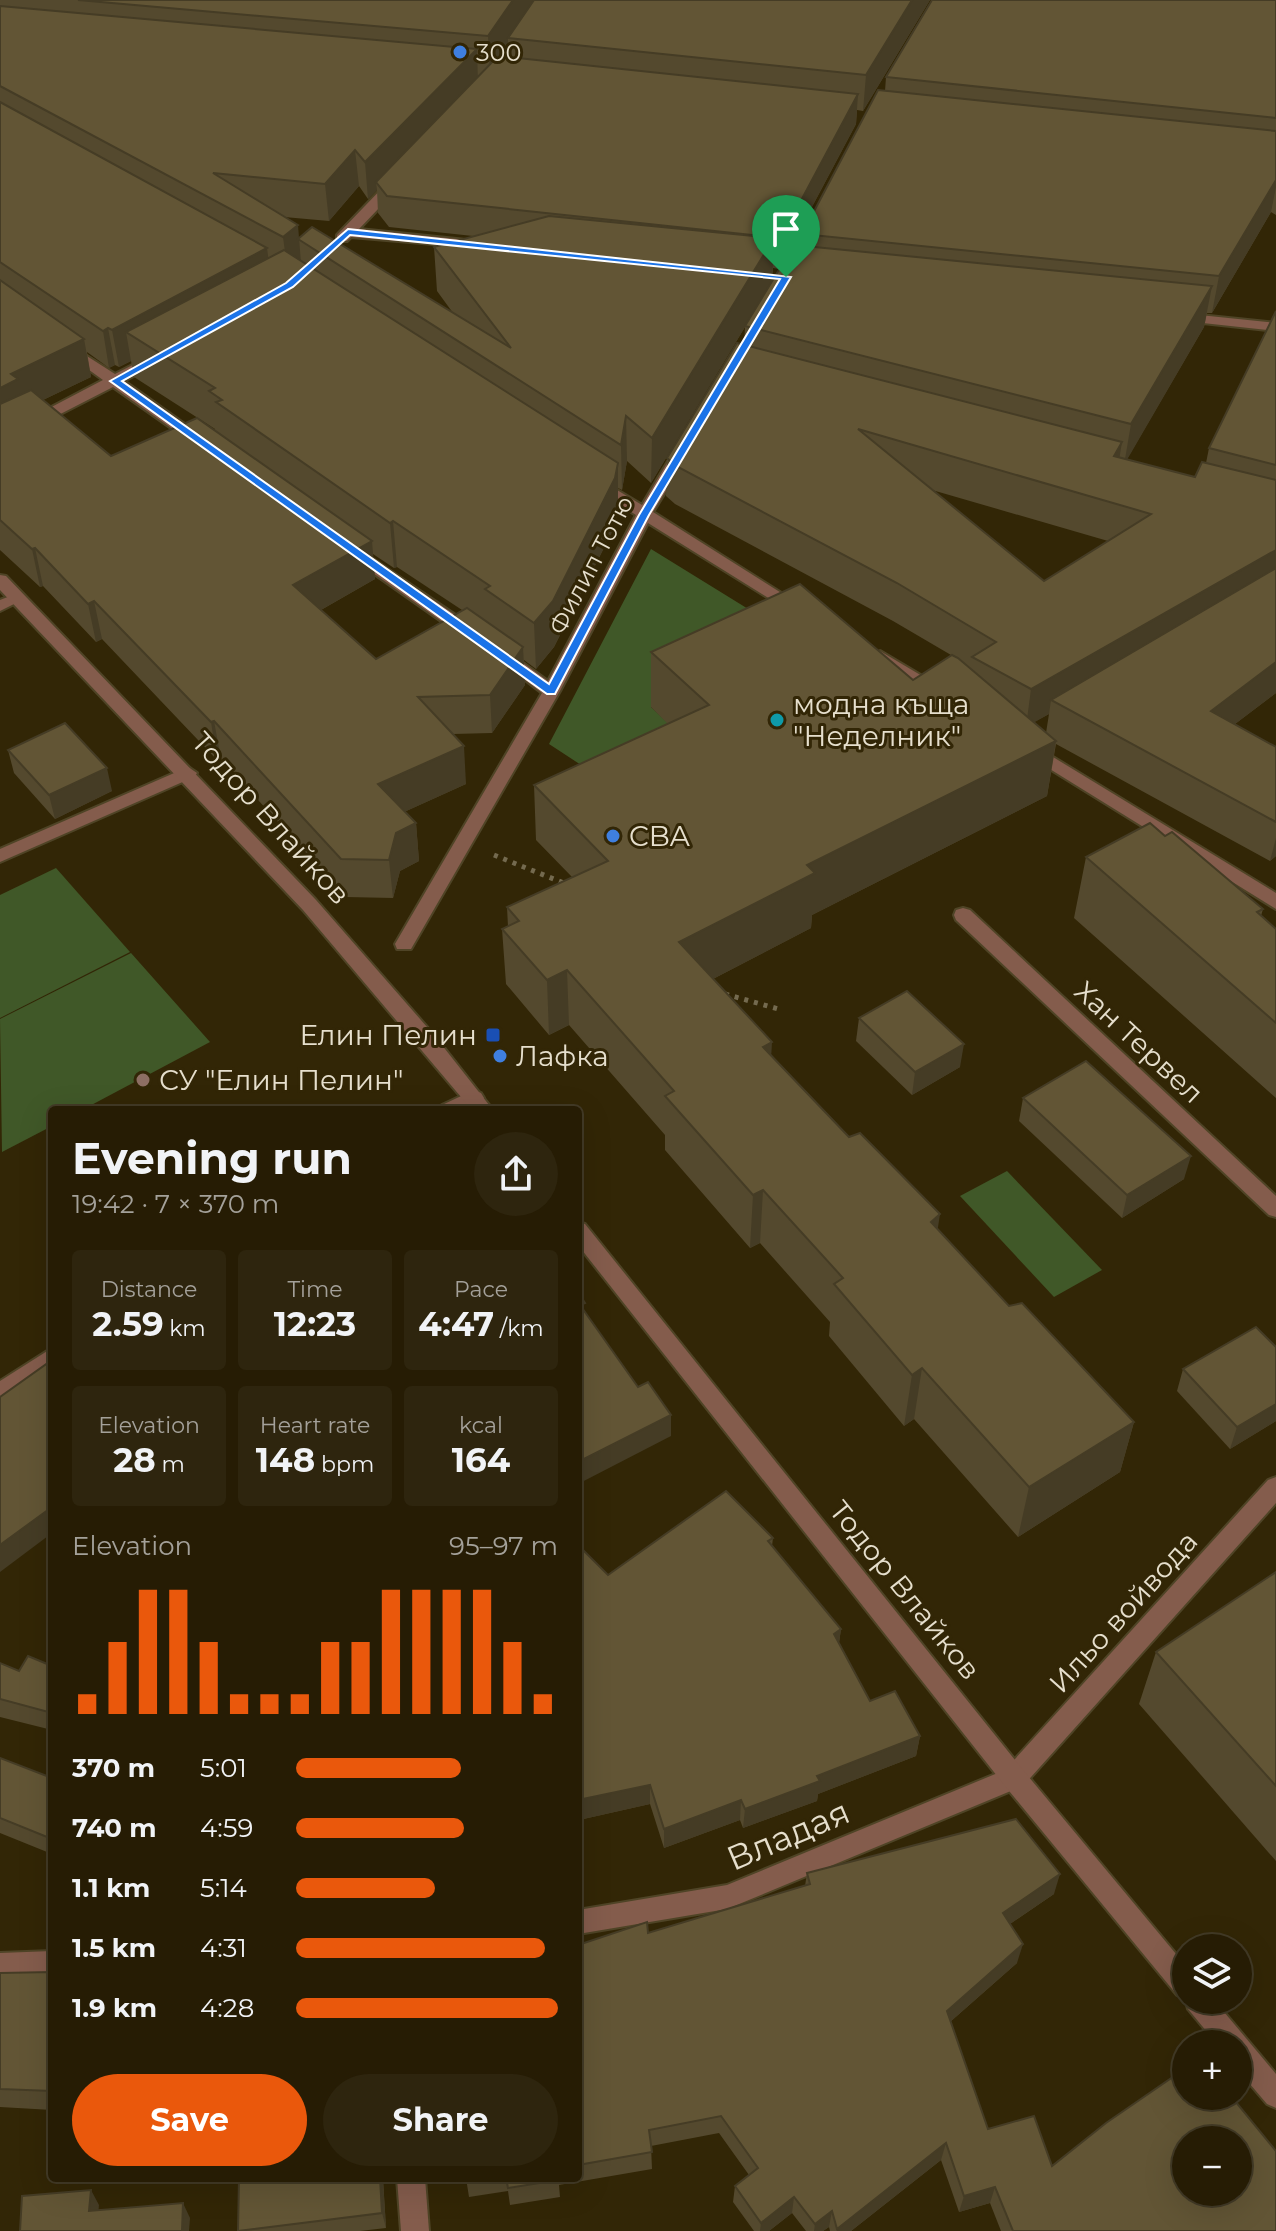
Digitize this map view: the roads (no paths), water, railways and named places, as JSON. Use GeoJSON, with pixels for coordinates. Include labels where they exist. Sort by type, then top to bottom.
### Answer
{"type":"FeatureCollection","features":[{"type":"Feature","properties":{"kind":"street"},"geometry":{"type":"LineString","coordinates":[[325,253],[411,166]]}},
{"type":"Feature","properties":{"kind":"street"},"geometry":{"type":"LineString","coordinates":[[348,232],[489,246]]}},
{"type":"Feature","properties":{"kind":"street"},"geometry":{"type":"LineString","coordinates":[[1165,316],[1276,327]]}},
{"type":"Feature","properties":{"kind":"street"},"geometry":{"type":"LineString","coordinates":[[51,337],[218,454]]}},
{"type":"Feature","properties":{"kind":"street"},"geometry":{"type":"LineString","coordinates":[[0,440],[169,351]]}},
{"type":"Feature","properties":{"kind":"street","name":"Филип Тотю"},"geometry":{"type":"LineString","coordinates":[[404,944],[551,691],[644,515],[691,437]]}},
{"type":"Feature","properties":{"kind":"street"},"geometry":{"type":"LineString","coordinates":[[578,472],[819,620]]}},
{"type":"Feature","properties":{"kind":"street"},"geometry":{"type":"LineString","coordinates":[[333,536],[551,691]]}},
{"type":"Feature","properties":{"kind":"street","name":"Тодор Влайков"},"geometry":{"type":"LineString","coordinates":[[0,580],[188,773],[380,987],[479,1104]]}},
{"type":"Feature","properties":{"kind":"street"},"geometry":{"type":"LineString","coordinates":[[0,606],[18,598]]}},
{"type":"Feature","properties":{"kind":"street"},"geometry":{"type":"LineString","coordinates":[[859,645],[953,702]]}},
{"type":"Feature","properties":{"kind":"street"},"geometry":{"type":"LineString","coordinates":[[1027,738],[1276,902]]}},
{"type":"Feature","properties":{"kind":"street"},"geometry":{"type":"LineString","coordinates":[[0,856],[188,773]]}},
{"type":"Feature","properties":{"kind":"street","name":"Хан Тервел"},"geometry":{"type":"LineString","coordinates":[[963,915],[1276,1209]]}},
{"type":"Feature","properties":{"kind":"street","name":"Тодор Влайков"},"geometry":{"type":"LineString","coordinates":[[582,1235],[1014,1778],[1172,1969]]}},
{"type":"Feature","properties":{"kind":"street"},"geometry":{"type":"LineString","coordinates":[[0,1393],[48,1360]]}},
{"type":"Feature","properties":{"kind":"street","name":"Ильо войвода"},"geometry":{"type":"LineString","coordinates":[[1014,1778],[1276,1487]]}},
{"type":"Feature","properties":{"kind":"street","name":"Владая"},"geometry":{"type":"LineString","coordinates":[[582,1921],[727,1897],[1014,1778]]}},
{"type":"Feature","properties":{"kind":"street"},"geometry":{"type":"LineString","coordinates":[[0,1966],[48,1964]]}},
{"type":"Feature","properties":{"kind":"street"},"geometry":{"type":"LineString","coordinates":[[1209,2014],[1222,2030]]}},
{"type":"Feature","properties":{"kind":"street"},"geometry":{"type":"LineString","coordinates":[[1252,2066],[1276,2095]]}},
{"type":"Feature","properties":{"kind":"street"},"geometry":{"type":"LineString","coordinates":[[411,2182],[415,2231]]}},
{"type":"Feature","properties":{"kind":"place","name":"300"},"geometry":{"type":"Point","coordinates":[460,52]}},
{"type":"Feature","properties":{"kind":"place","name":"модна къща \"Неделник\""},"geometry":{"type":"Point","coordinates":[777,720]}},
{"type":"Feature","properties":{"kind":"place","name":"CBA"},"geometry":{"type":"Point","coordinates":[613,836]}},
{"type":"Feature","properties":{"kind":"place","name":"Елин Пелин"},"geometry":{"type":"Point","coordinates":[493,1035]}},
{"type":"Feature","properties":{"kind":"place","name":"Лафка"},"geometry":{"type":"Point","coordinates":[500,1056]}},
{"type":"Feature","properties":{"kind":"place","name":"СУ \"Елин Пелин\""},"geometry":{"type":"Point","coordinates":[143,1080]}}]}
